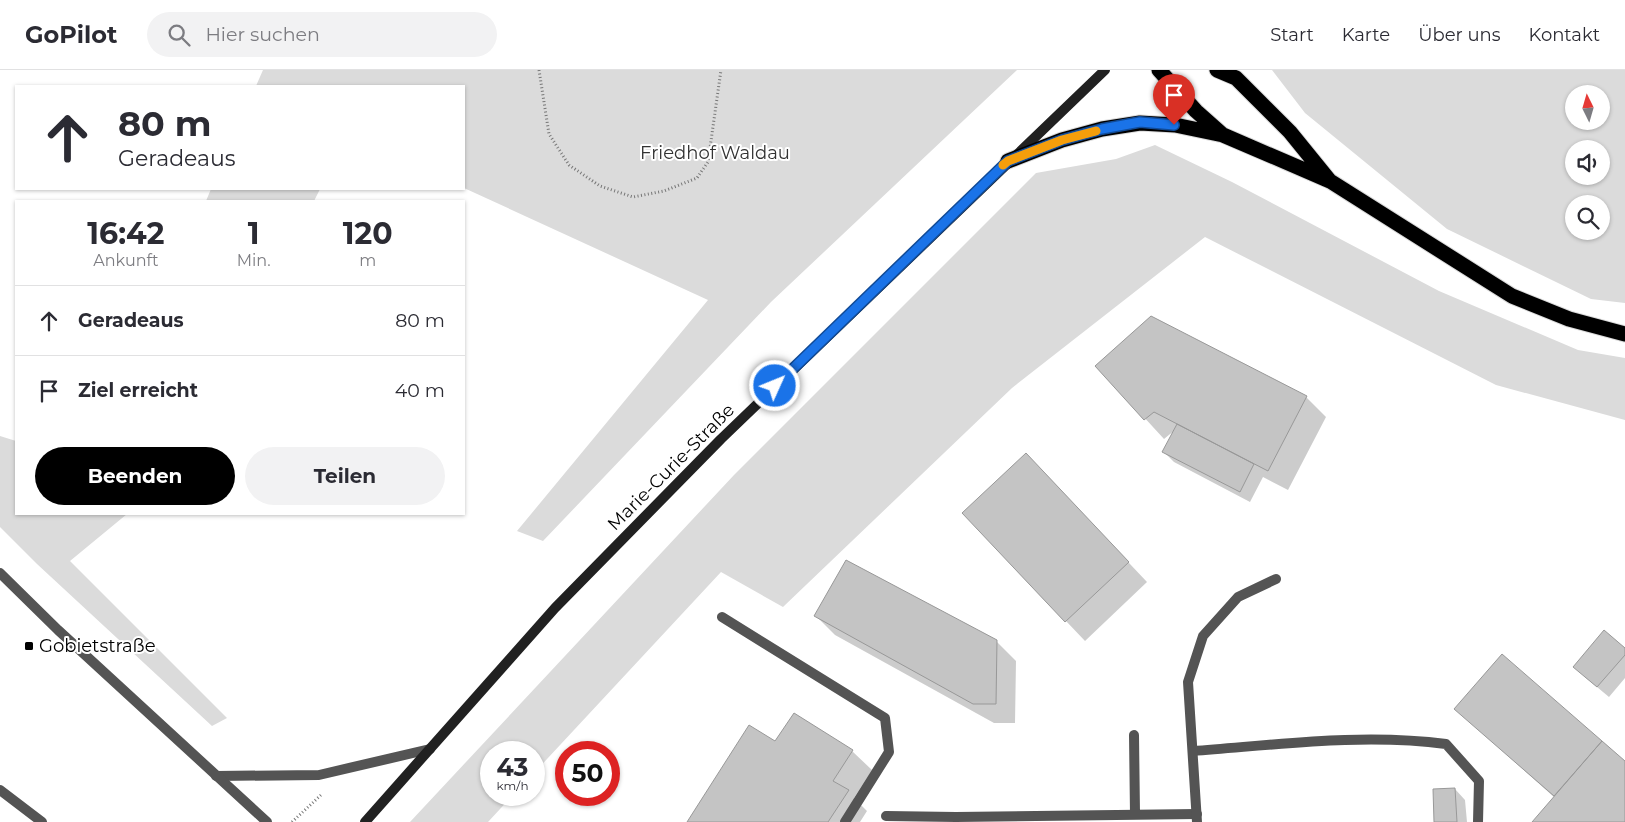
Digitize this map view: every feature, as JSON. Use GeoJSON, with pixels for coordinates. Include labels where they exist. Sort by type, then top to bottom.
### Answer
{"type":"FeatureCollection","features":[{"type":"Feature","properties":{"kind":"highway"},"geometry":{"type":"LineString","coordinates":[[1159,70],[1196,111],[1223,135]]}},
{"type":"Feature","properties":{"kind":"highway"},"geometry":{"type":"LineString","coordinates":[[1217,70],[1235,74],[1290,132],[1330,181]]}},
{"type":"Feature","properties":{"kind":"highway"},"geometry":{"type":"LineString","coordinates":[[1008,161],[1062,140],[1102,129],[1140,122],[1174,125],[1223,135],[1330,181],[1512,296],[1569,319],[1625,334]]}},
{"type":"Feature","properties":{"kind":"main road","name":"Marie-Curie-Straße"},"geometry":{"type":"LineString","coordinates":[[365,822],[555,608],[721,439],[1008,161],[1105,70]]}},
{"type":"Feature","properties":{"kind":"street"},"geometry":{"type":"LineString","coordinates":[[0,573],[58,630],[267,822]]}},
{"type":"Feature","properties":{"kind":"street"},"geometry":{"type":"LineString","coordinates":[[886,816],[956,820],[1135,814],[1197,818],[1188,682],[1203,636],[1238,597],[1276,579]]}},
{"type":"Feature","properties":{"kind":"street"},"geometry":{"type":"LineString","coordinates":[[722,617],[885,718],[889,752],[845,822]]}},
{"type":"Feature","properties":{"kind":"street"},"geometry":{"type":"LineString","coordinates":[[1134,735],[1135,814]]}},
{"type":"Feature","properties":{"kind":"street"},"geometry":{"type":"LineString","coordinates":[[1192,751],[1402,738],[1446,744],[1479,781],[1478,822]]}},
{"type":"Feature","properties":{"kind":"street"},"geometry":{"type":"LineString","coordinates":[[216,776],[320,775],[430,750]]}},
{"type":"Feature","properties":{"kind":"street"},"geometry":{"type":"LineString","coordinates":[[0,790],[42,822]]}},
{"type":"Feature","properties":{"kind":"path"},"geometry":{"type":"LineString","coordinates":[[539,70],[549,134],[570,165],[600,186],[633,197],[664,191],[698,178],[708,162],[721,70]]}},
{"type":"Feature","properties":{"kind":"green space","name":"Friedhof Waldau"},"geometry":{"type":"Polygon","coordinates":[[[263,70],[1017,70],[771,302],[543,541],[517,531],[708,300],[465,188],[465,85],[256,85],[263,70]]]}},
{"type":"Feature","properties":{"kind":"green space"},"geometry":{"type":"Polygon","coordinates":[[[1272,70],[1625,70],[1625,303],[1591,299],[1447,229],[1305,113],[1272,70]]]}},
{"type":"Feature","properties":{"kind":"green space"},"geometry":{"type":"Polygon","coordinates":[[[1155,145],[1232,182],[1439,291],[1578,350],[1625,358],[1625,420],[1496,385],[1205,237],[1012,388],[783,607],[721,572],[564,741],[555,741],[555,750],[545,761],[545,741],[486,741],[734,475],[1036,173],[1116,159],[1155,145]]]}},
{"type":"Feature","properties":{"kind":"green space"},"geometry":{"type":"Polygon","coordinates":[[[211,190],[320,190],[314,200],[206,200],[211,190]]]}},
{"type":"Feature","properties":{"kind":"green space"},"geometry":{"type":"Polygon","coordinates":[[[0,436],[15,441],[15,515],[126,515],[70,561],[227,718],[212,726],[37,564],[0,527],[0,436]]]}},
{"type":"Feature","properties":{"kind":"green space"},"geometry":{"type":"Polygon","coordinates":[[[480,747],[480,806],[503,806],[488,822],[410,822],[480,747]]]}},
{"type":"Feature","properties":{"kind":"building"},"geometry":{"type":"Polygon","coordinates":[[[1151,316],[1307,396],[1268,471],[1154,412],[1144,420],[1095,366],[1151,316]]]}},
{"type":"Feature","properties":{"kind":"building"},"geometry":{"type":"Polygon","coordinates":[[[1177,424],[1254,464],[1240,492],[1162,452],[1177,424]]]}},
{"type":"Feature","properties":{"kind":"building"},"geometry":{"type":"Polygon","coordinates":[[[1026,453],[1129,562],[1065,622],[962,513],[1026,453]]]}},
{"type":"Feature","properties":{"kind":"building"},"geometry":{"type":"Polygon","coordinates":[[[846,560],[997,640],[996,704],[973,704],[814,616],[846,560]]]}},
{"type":"Feature","properties":{"kind":"building"},"geometry":{"type":"Polygon","coordinates":[[[1604,630],[1625,648],[1625,655],[1597,687],[1573,667],[1604,630]]]}},
{"type":"Feature","properties":{"kind":"building"},"geometry":{"type":"Polygon","coordinates":[[[1502,654],[1602,741],[1554,796],[1454,709],[1502,654]]]}},
{"type":"Feature","properties":{"kind":"building"},"geometry":{"type":"Polygon","coordinates":[[[794,713],[853,750],[833,781],[849,790],[828,822],[687,822],[749,725],[775,741],[794,713]]]}},
{"type":"Feature","properties":{"kind":"building"},"geometry":{"type":"Polygon","coordinates":[[[1602,741],[1625,761],[1625,822],[1532,822],[1602,741]]]}},
{"type":"Feature","properties":{"kind":"building"},"geometry":{"type":"Polygon","coordinates":[[[1455,788],[1457,822],[1434,822],[1433,789],[1455,788]]]}},
{"type":"Feature","properties":{"kind":"slow traffic"},"geometry":{"type":"LineString","coordinates":[[1003,165],[1008,161],[1062,140],[1096,131]]}},
{"type":"Feature","properties":{"kind":"place","name":"Gobietstraße"},"geometry":{"type":"Point","coordinates":[29,646]}},
{"type":"Feature","properties":{"kind":"route"},"geometry":{"type":"LineString","coordinates":[[775,386],[1008,161],[1062,140],[1102,129],[1140,122],[1174,125]]}}]}
